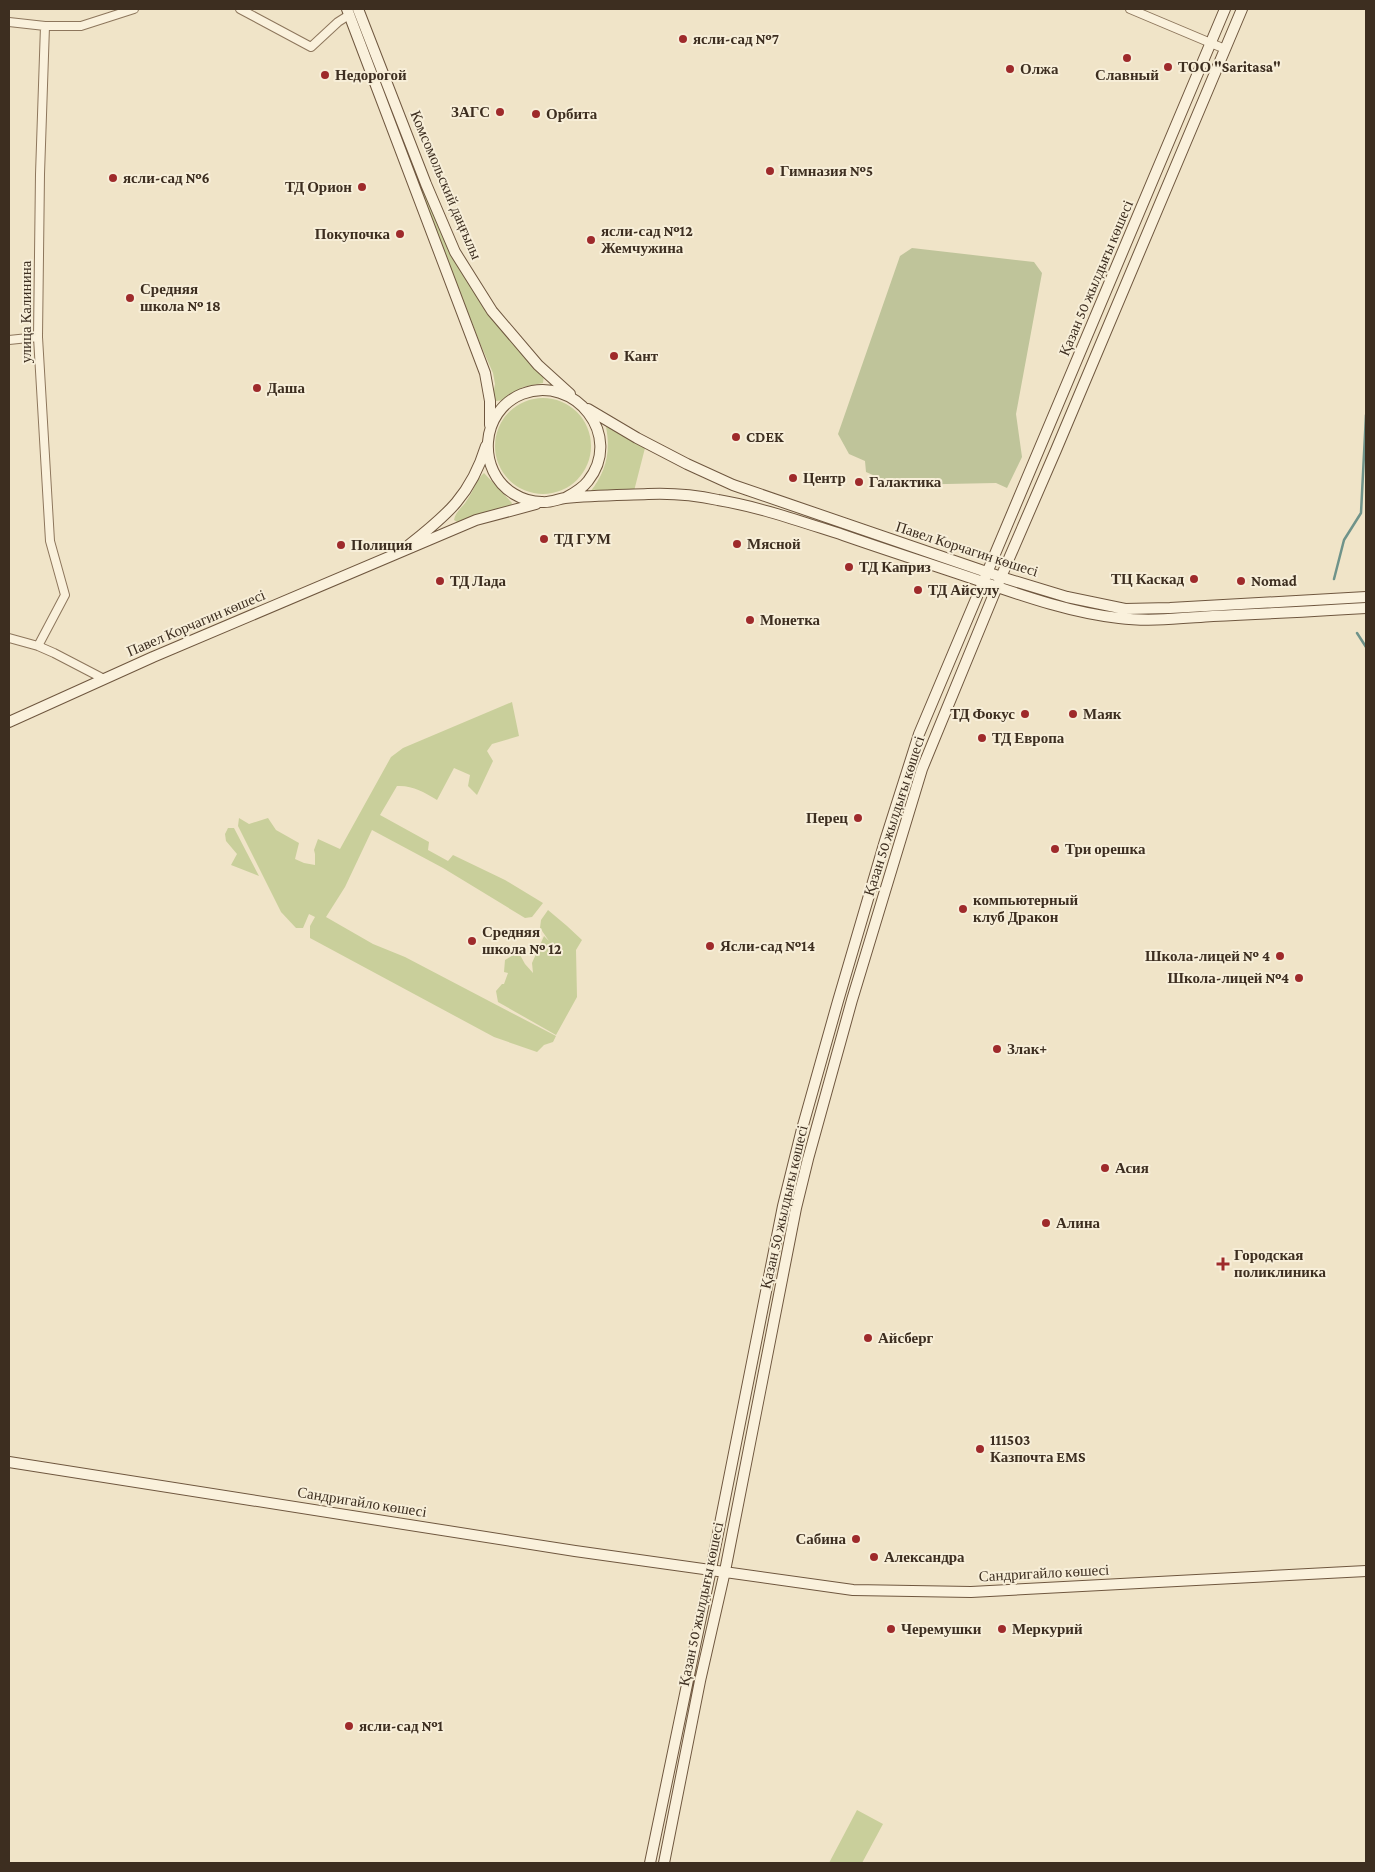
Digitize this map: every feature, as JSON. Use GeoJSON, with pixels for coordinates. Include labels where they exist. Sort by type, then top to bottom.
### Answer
{"type":"FeatureCollection","features":[{"type":"Feature","properties":{"kind":"street"},"geometry":{"type":"LineString","coordinates":[[9,22],[45,26],[81,26],[134,9]]}},
{"type":"Feature","properties":{"kind":"street"},"geometry":{"type":"LineString","coordinates":[[240,9],[311,46],[338,22],[354,11]]}},
{"type":"Feature","properties":{"kind":"street"},"geometry":{"type":"LineString","coordinates":[[1130,9],[1225,49],[1242,9]]}},
{"type":"Feature","properties":{"kind":"street","name":"Қазан 50 жылдығы көшесі"},"geometry":{"type":"LineString","coordinates":[[650,1863],[773,1255],[802,1129],[885,841],[919,734],[1226,9]]}},
{"type":"Feature","properties":{"kind":"street","name":"Комсомольский даңғылы"},"geometry":{"type":"LineString","coordinates":[[354,11],[455,252],[492,310],[538,365],[579,403]]}},
{"type":"Feature","properties":{"kind":"street","name":"Комсомольский даңғылы"},"geometry":{"type":"LineString","coordinates":[[354,11],[485,373],[490,401],[490,427]]}},
{"type":"Feature","properties":{"kind":"street","name":"улица Калинина"},"geometry":{"type":"LineString","coordinates":[[38,646],[65,595],[50,541],[38,337],[40,174],[45,26]]}},
{"type":"Feature","properties":{"kind":"street","name":"Қазан 50 жылдығы көшесі"},"geometry":{"type":"LineString","coordinates":[[664,1863],[808,1159],[852,1000],[922,769],[999,582],[1225,49]]}},
{"type":"Feature","properties":{"kind":"street"},"geometry":{"type":"LineString","coordinates":[[1141,209],[1154,215]]}},
{"type":"Feature","properties":{"kind":"street"},"geometry":{"type":"LineString","coordinates":[[9,340],[38,337]]}},
{"type":"Feature","properties":{"kind":"street"},"geometry":{"type":"LineString","coordinates":[[1081,352],[1095,358]]}},
{"type":"Feature","properties":{"kind":"street"},"geometry":{"type":"LineString","coordinates":[[548,390],[563,393],[579,403],[593,418],[598,433],[600,449],[597,465],[590,479],[579,490],[565,498],[545,503],[529,501],[514,494],[502,484],[493,471],[488,456],[490,427],[497,414],[507,403],[520,395],[534,391],[548,390]]}},
{"type":"Feature","properties":{"kind":"street","name":"Павел Корчагин көшесі"},"geometry":{"type":"LineString","coordinates":[[579,403],[654,447],[733,485],[926,557],[1066,602],[1094,615],[1123,619],[1170,619],[1366,608]]}},
{"type":"Feature","properties":{"kind":"street","name":"Павел Корчагин көшесі"},"geometry":{"type":"LineString","coordinates":[[396,554],[442,519],[457,503],[470,484],[488,440]]}},
{"type":"Feature","properties":{"kind":"street","name":"Павел Корчагин көшесі"},"geometry":{"type":"LineString","coordinates":[[565,498],[652,494],[720,500],[926,557]]}},
{"type":"Feature","properties":{"kind":"street","name":"Павел Корчагин көшесі"},"geometry":{"type":"LineString","coordinates":[[9,722],[476,520],[514,509],[545,503]]}},
{"type":"Feature","properties":{"kind":"street","name":"Павел Корчагин көшесі"},"geometry":{"type":"LineString","coordinates":[[1066,602],[1125,609],[1366,597]]}},
{"type":"Feature","properties":{"kind":"street"},"geometry":{"type":"LineString","coordinates":[[9,638],[38,646],[104,680]]}},
{"type":"Feature","properties":{"kind":"street"},"geometry":{"type":"LineString","coordinates":[[885,841],[899,845]]}},
{"type":"Feature","properties":{"kind":"street"},"geometry":{"type":"LineString","coordinates":[[773,1255],[787,1258]]}},
{"type":"Feature","properties":{"kind":"street","name":"Сандригайло көшесі"},"geometry":{"type":"LineString","coordinates":[[9,1462],[575,1551],[853,1590],[963,1592],[1366,1571]]}},
{"type":"Feature","properties":{"kind":"street"},"geometry":{"type":"LineString","coordinates":[[723,1501],[737,1504]]}},
{"type":"Feature","properties":{"kind":"street"},"geometry":{"type":"LineString","coordinates":[[688,1679],[700,1681]]}},
{"type":"Feature","properties":{"kind":"green space"},"geometry":{"type":"Polygon","coordinates":[[[421,179],[443,236],[544,375],[543,383],[523,387],[504,400],[496,401],[493,396],[495,384],[493,373],[417,180],[421,179]]]}},
{"type":"Feature","properties":{"kind":"green space"},"geometry":{"type":"Polygon","coordinates":[[[912,248],[1034,262],[1042,273],[1016,414],[1022,457],[1007,488],[996,483],[896,485],[866,472],[865,461],[849,454],[838,434],[900,256],[912,248]]]}},
{"type":"Feature","properties":{"kind":"green space"},"geometry":{"type":"Polygon","coordinates":[[[543,398],[561,402],[577,412],[587,428],[591,446],[587,464],[577,480],[561,490],[543,494],[525,490],[509,480],[499,464],[495,446],[499,428],[509,412],[525,402],[543,398]]]}},
{"type":"Feature","properties":{"kind":"green space"},"geometry":{"type":"Polygon","coordinates":[[[606,427],[645,448],[634,491],[590,492],[600,477],[606,461],[608,445],[606,427]]]}},
{"type":"Feature","properties":{"kind":"green space"},"geometry":{"type":"Polygon","coordinates":[[[484,473],[512,503],[510,507],[459,523],[454,520],[456,514],[484,473]]]}},
{"type":"Feature","properties":{"kind":"green space"},"geometry":{"type":"Polygon","coordinates":[[[512,702],[519,736],[492,744],[487,751],[493,761],[477,795],[468,786],[470,775],[454,768],[437,800],[413,788],[397,786],[380,815],[429,842],[428,850],[448,861],[453,855],[505,880],[543,903],[532,917],[525,918],[443,868],[372,830],[345,887],[326,917],[373,944],[405,957],[556,1036],[553,1042],[544,1045],[537,1052],[494,1037],[310,938],[310,926],[315,917],[309,914],[303,928],[296,928],[281,912],[238,826],[239,818],[249,824],[268,818],[276,830],[299,843],[295,859],[315,865],[314,850],[318,839],[340,849],[391,757],[403,748],[512,702]]]}},
{"type":"Feature","properties":{"kind":"green space"},"geometry":{"type":"Polygon","coordinates":[[[228,828],[234,828],[259,876],[231,865],[237,854],[226,841],[225,834],[228,828]]]}},
{"type":"Feature","properties":{"kind":"green space"},"geometry":{"type":"Polygon","coordinates":[[[548,910],[582,940],[576,950],[577,997],[556,1035],[498,1002],[496,991],[504,984],[508,973],[504,972],[505,960],[515,954],[520,955],[533,973],[532,963],[544,936],[549,941],[540,928],[541,920],[548,910]]]}},
{"type":"Feature","properties":{"kind":"green space"},"geometry":{"type":"Polygon","coordinates":[[[857,1810],[883,1824],[862,1863],[829,1863],[857,1810]]]}},
{"type":"Feature","properties":{"kind":"waterway"},"geometry":{"type":"LineString","coordinates":[[1334,579],[1344,540],[1361,513],[1366,415]]}},
{"type":"Feature","properties":{"kind":"waterway"},"geometry":{"type":"LineString","coordinates":[[1357,633],[1366,647]]}},
{"type":"Feature","properties":{"kind":"place","name":"ясли-сад №7"},"geometry":{"type":"Point","coordinates":[683,39]}},
{"type":"Feature","properties":{"kind":"place","name":"Славный"},"geometry":{"type":"Point","coordinates":[1127,58]}},
{"type":"Feature","properties":{"kind":"place","name":"ТОО \"Saritasa\""},"geometry":{"type":"Point","coordinates":[1168,67]}},
{"type":"Feature","properties":{"kind":"place","name":"Олжа"},"geometry":{"type":"Point","coordinates":[1010,69]}},
{"type":"Feature","properties":{"kind":"place","name":"Недорогой"},"geometry":{"type":"Point","coordinates":[325,75]}},
{"type":"Feature","properties":{"kind":"place","name":"ЗАГС"},"geometry":{"type":"Point","coordinates":[500,112]}},
{"type":"Feature","properties":{"kind":"place","name":"Орбита"},"geometry":{"type":"Point","coordinates":[536,114]}},
{"type":"Feature","properties":{"kind":"place","name":"Гимназия №5"},"geometry":{"type":"Point","coordinates":[770,171]}},
{"type":"Feature","properties":{"kind":"place","name":"ясли-сад №6"},"geometry":{"type":"Point","coordinates":[113,178]}},
{"type":"Feature","properties":{"kind":"place","name":"ТД Орион"},"geometry":{"type":"Point","coordinates":[362,187]}},
{"type":"Feature","properties":{"kind":"place","name":"Покупочка"},"geometry":{"type":"Point","coordinates":[400,234]}},
{"type":"Feature","properties":{"kind":"place","name":"ясли-сад №12 Жемчужина"},"geometry":{"type":"Point","coordinates":[591,240]}},
{"type":"Feature","properties":{"kind":"place","name":"Средняя школа № 18"},"geometry":{"type":"Point","coordinates":[130,298]}},
{"type":"Feature","properties":{"kind":"place","name":"Кант"},"geometry":{"type":"Point","coordinates":[614,356]}},
{"type":"Feature","properties":{"kind":"place","name":"Даша"},"geometry":{"type":"Point","coordinates":[257,388]}},
{"type":"Feature","properties":{"kind":"place","name":"CDEK"},"geometry":{"type":"Point","coordinates":[736,437]}},
{"type":"Feature","properties":{"kind":"place","name":"Центр"},"geometry":{"type":"Point","coordinates":[793,478]}},
{"type":"Feature","properties":{"kind":"place","name":"Галактика"},"geometry":{"type":"Point","coordinates":[859,482]}},
{"type":"Feature","properties":{"kind":"place","name":"ТД ГУМ"},"geometry":{"type":"Point","coordinates":[544,539]}},
{"type":"Feature","properties":{"kind":"place","name":"Мясной"},"geometry":{"type":"Point","coordinates":[737,544]}},
{"type":"Feature","properties":{"kind":"place","name":"Полиция"},"geometry":{"type":"Point","coordinates":[341,545]}},
{"type":"Feature","properties":{"kind":"place","name":"ТД Каприз"},"geometry":{"type":"Point","coordinates":[849,567]}},
{"type":"Feature","properties":{"kind":"place","name":"ТЦ Каскад"},"geometry":{"type":"Point","coordinates":[1194,579]}},
{"type":"Feature","properties":{"kind":"place","name":"ТД Лада"},"geometry":{"type":"Point","coordinates":[440,581]}},
{"type":"Feature","properties":{"kind":"place","name":"Nomad"},"geometry":{"type":"Point","coordinates":[1241,581]}},
{"type":"Feature","properties":{"kind":"place","name":"ТД Айсулу"},"geometry":{"type":"Point","coordinates":[918,590]}},
{"type":"Feature","properties":{"kind":"place","name":"Монетка"},"geometry":{"type":"Point","coordinates":[750,620]}},
{"type":"Feature","properties":{"kind":"place","name":"ТД Фокус"},"geometry":{"type":"Point","coordinates":[1025,714]}},
{"type":"Feature","properties":{"kind":"place","name":"Маяк"},"geometry":{"type":"Point","coordinates":[1073,714]}},
{"type":"Feature","properties":{"kind":"place","name":"ТД Европа"},"geometry":{"type":"Point","coordinates":[982,738]}},
{"type":"Feature","properties":{"kind":"place","name":"Перец"},"geometry":{"type":"Point","coordinates":[858,818]}},
{"type":"Feature","properties":{"kind":"place","name":"Три орешка"},"geometry":{"type":"Point","coordinates":[1055,849]}},
{"type":"Feature","properties":{"kind":"place","name":"компьютерный клуб Дракон"},"geometry":{"type":"Point","coordinates":[963,909]}},
{"type":"Feature","properties":{"kind":"place","name":"Средняя школа № 12"},"geometry":{"type":"Point","coordinates":[472,941]}},
{"type":"Feature","properties":{"kind":"place","name":"Ясли-сад №14"},"geometry":{"type":"Point","coordinates":[710,946]}},
{"type":"Feature","properties":{"kind":"place","name":"Школа-лицей № 4"},"geometry":{"type":"Point","coordinates":[1280,956]}},
{"type":"Feature","properties":{"kind":"place","name":"Школа-лицей №4"},"geometry":{"type":"Point","coordinates":[1299,978]}},
{"type":"Feature","properties":{"kind":"place","name":"Злак+"},"geometry":{"type":"Point","coordinates":[997,1049]}},
{"type":"Feature","properties":{"kind":"place","name":"Асия"},"geometry":{"type":"Point","coordinates":[1105,1168]}},
{"type":"Feature","properties":{"kind":"place","name":"Алина"},"geometry":{"type":"Point","coordinates":[1046,1223]}},
{"type":"Feature","properties":{"kind":"place","name":"Городская поликлиника"},"geometry":{"type":"Point","coordinates":[1223,1264]}},
{"type":"Feature","properties":{"kind":"place","name":"Айсберг"},"geometry":{"type":"Point","coordinates":[868,1338]}},
{"type":"Feature","properties":{"kind":"place","name":"111503 Казпочта EMS"},"geometry":{"type":"Point","coordinates":[980,1449]}},
{"type":"Feature","properties":{"kind":"place","name":"Сабина"},"geometry":{"type":"Point","coordinates":[856,1539]}},
{"type":"Feature","properties":{"kind":"place","name":"Александра"},"geometry":{"type":"Point","coordinates":[874,1557]}},
{"type":"Feature","properties":{"kind":"place","name":"Черемушки"},"geometry":{"type":"Point","coordinates":[891,1629]}},
{"type":"Feature","properties":{"kind":"place","name":"Меркурий"},"geometry":{"type":"Point","coordinates":[1002,1629]}},
{"type":"Feature","properties":{"kind":"place","name":"ясли-сад №1"},"geometry":{"type":"Point","coordinates":[349,1726]}}]}
